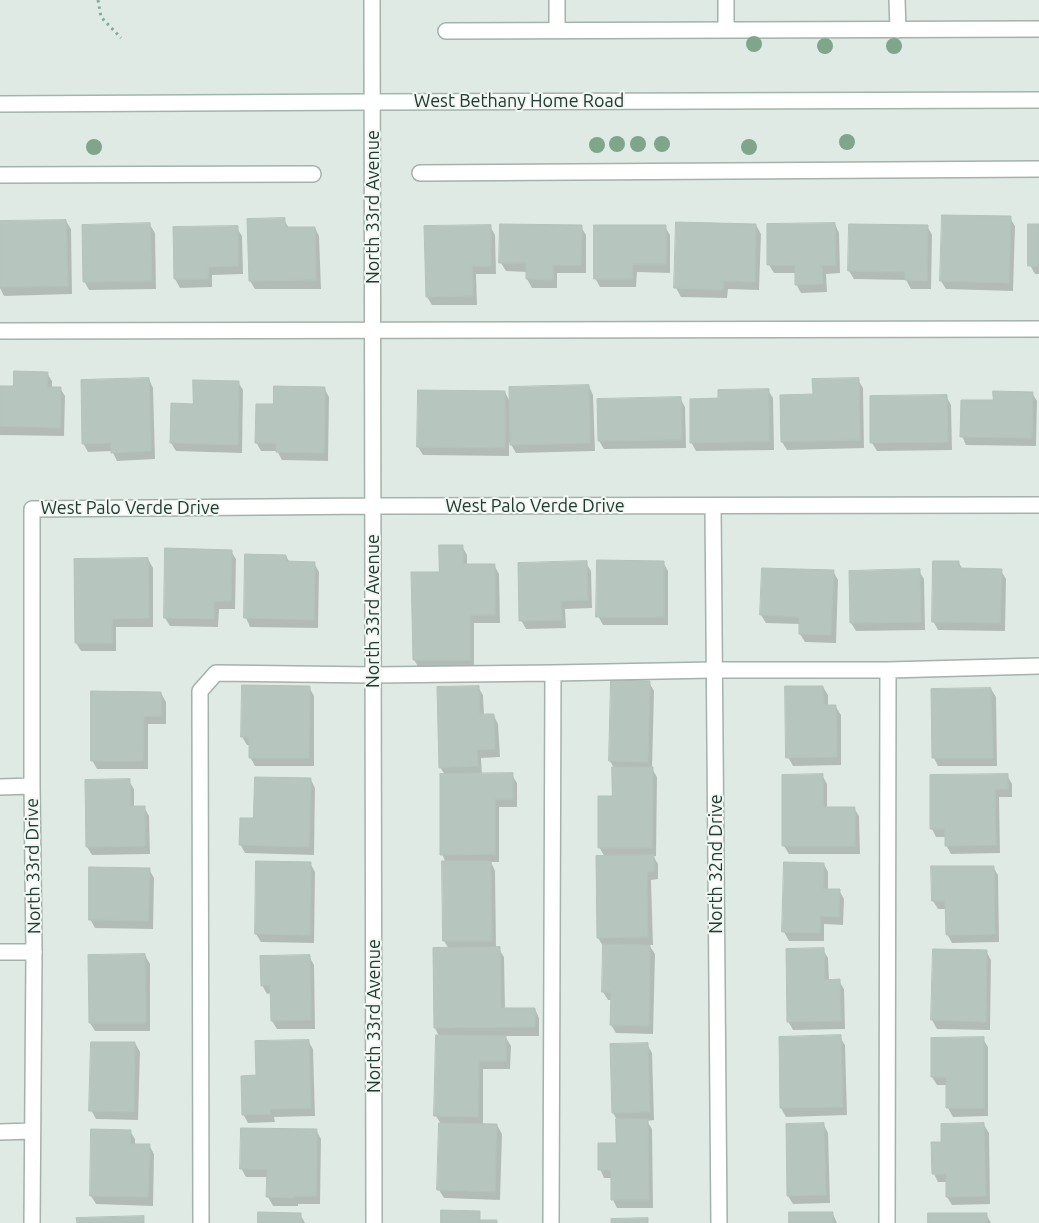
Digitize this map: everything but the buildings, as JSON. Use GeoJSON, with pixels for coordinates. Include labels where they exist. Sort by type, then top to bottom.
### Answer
{"type":"FeatureCollection","features":[{"type":"Feature","properties":{"kind":"street","name":"North 33rd Avenue"},"geometry":{"type":"LineString","coordinates":[[372,0],[374,1223]]}},
{"type":"Feature","properties":{"kind":"street"},"geometry":{"type":"LineString","coordinates":[[556,0],[557,30]]}},
{"type":"Feature","properties":{"kind":"street"},"geometry":{"type":"LineString","coordinates":[[726,0],[726,30]]}},
{"type":"Feature","properties":{"kind":"street"},"geometry":{"type":"LineString","coordinates":[[897,0],[898,30]]}},
{"type":"Feature","properties":{"kind":"street"},"geometry":{"type":"LineString","coordinates":[[446,31],[1039,29]]}},
{"type":"Feature","properties":{"kind":"street","name":"West Bethany Home Road"},"geometry":{"type":"LineString","coordinates":[[0,104],[1039,100]]}},
{"type":"Feature","properties":{"kind":"street"},"geometry":{"type":"LineString","coordinates":[[420,173],[1039,169]]}},
{"type":"Feature","properties":{"kind":"street"},"geometry":{"type":"LineString","coordinates":[[0,176],[313,174]]}},
{"type":"Feature","properties":{"kind":"street"},"geometry":{"type":"LineString","coordinates":[[0,331],[1039,329]]}},
{"type":"Feature","properties":{"kind":"street","name":"West Palo Verde Drive"},"geometry":{"type":"LineString","coordinates":[[32,509],[373,506],[1039,505]]}},
{"type":"Feature","properties":{"kind":"street","name":"North 32nd Drive"},"geometry":{"type":"LineString","coordinates":[[713,506],[719,1223]]}},
{"type":"Feature","properties":{"kind":"street","name":"North 33rd Drive"},"geometry":{"type":"LineString","coordinates":[[32,509],[34,952],[32,1223]]}},
{"type":"Feature","properties":{"kind":"street"},"geometry":{"type":"LineString","coordinates":[[201,1223],[200,691],[216,672],[374,675],[553,674],[714,670],[888,670],[1039,666]]}},
{"type":"Feature","properties":{"kind":"street"},"geometry":{"type":"LineString","coordinates":[[887,1223],[888,670]]}},
{"type":"Feature","properties":{"kind":"street"},"geometry":{"type":"LineString","coordinates":[[551,1223],[553,674]]}},
{"type":"Feature","properties":{"kind":"street"},"geometry":{"type":"LineString","coordinates":[[0,787],[32,786]]}},
{"type":"Feature","properties":{"kind":"street"},"geometry":{"type":"LineString","coordinates":[[0,952],[34,952]]}},
{"type":"Feature","properties":{"kind":"street"},"geometry":{"type":"LineString","coordinates":[[0,1132],[32,1132]]}},
{"type":"Feature","properties":{"kind":"path"},"geometry":{"type":"LineString","coordinates":[[98,0],[101,17],[121,38]]}}]}
